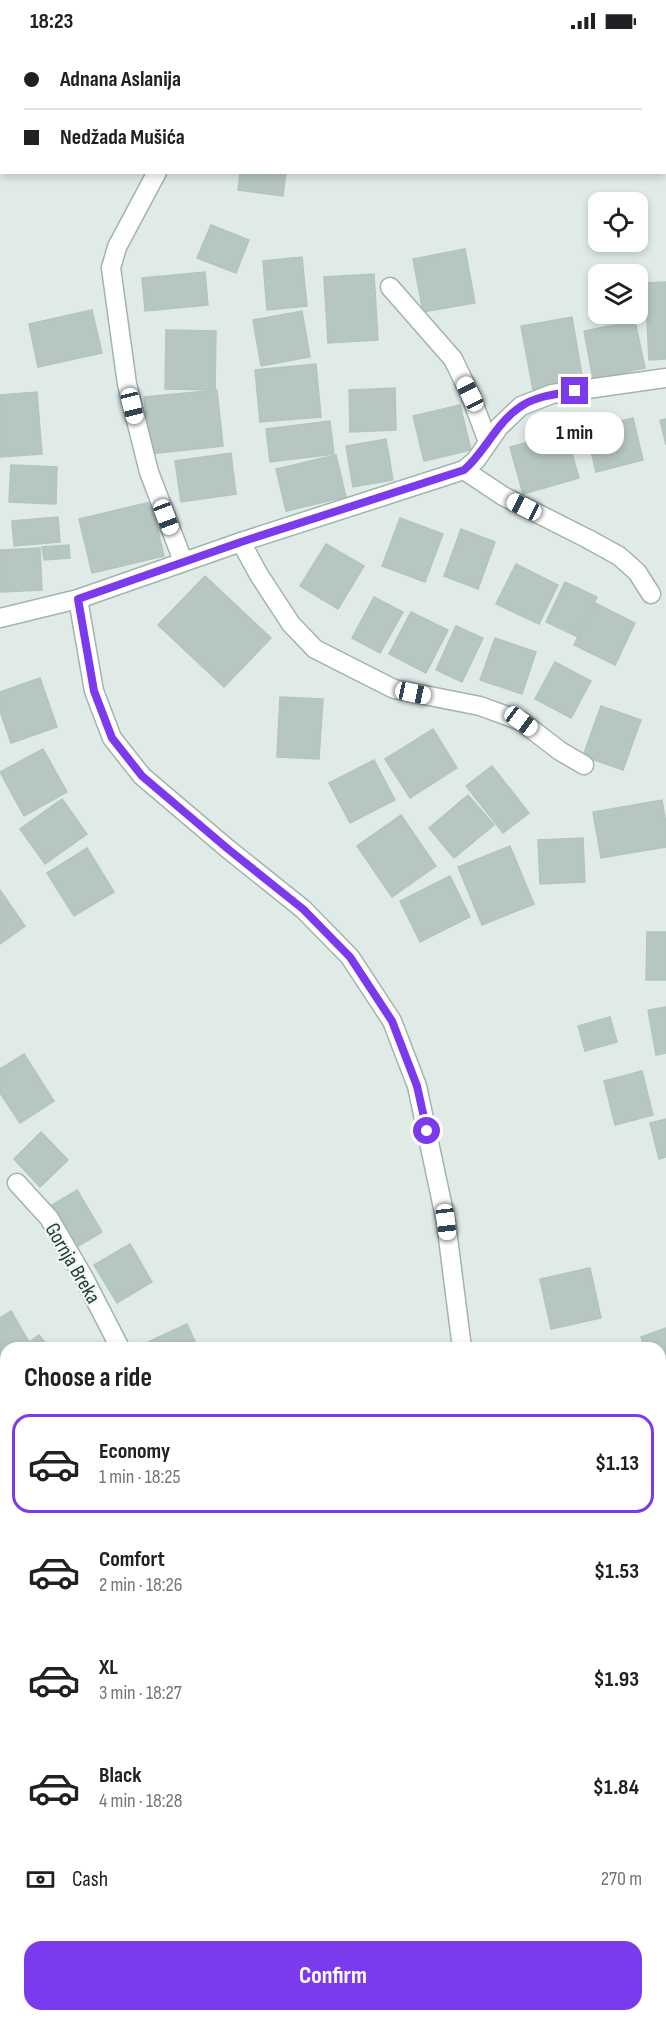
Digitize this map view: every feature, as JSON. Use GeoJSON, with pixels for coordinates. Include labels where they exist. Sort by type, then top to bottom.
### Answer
{"type":"FeatureCollection","features":[{"type":"Feature","properties":{"kind":"street"},"geometry":{"type":"LineString","coordinates":[[156,174],[117,247],[111,268],[127,384],[148,472],[183,561]]}},
{"type":"Feature","properties":{"kind":"street"},"geometry":{"type":"LineString","coordinates":[[390,287],[453,359],[470,394],[488,442]]}},
{"type":"Feature","properties":{"kind":"street"},"geometry":{"type":"LineString","coordinates":[[1,616],[78,599],[183,561],[464,470],[476,460],[499,427],[521,406],[552,394],[666,378]]}},
{"type":"Feature","properties":{"kind":"street"},"geometry":{"type":"LineString","coordinates":[[464,470],[503,496],[619,556],[637,572],[651,594]]}},
{"type":"Feature","properties":{"kind":"street"},"geometry":{"type":"LineString","coordinates":[[241,542],[259,575],[291,624],[315,649],[394,689],[480,706],[521,721],[560,751],[584,765]]}},
{"type":"Feature","properties":{"kind":"street"},"geometry":{"type":"LineString","coordinates":[[78,599],[94,691],[112,738],[142,776],[303,909],[350,957],[392,1021],[417,1086],[442,1199],[461,1342]]}},
{"type":"Feature","properties":{"kind":"street","name":"Gornja Breka"},"geometry":{"type":"LineString","coordinates":[[17,1183],[49,1218],[84,1278],[117,1342]]}},
{"type":"Feature","properties":{"kind":"building"},"geometry":{"type":"Polygon","coordinates":[[[240,174],[286,174],[283,196],[238,190],[240,174]]]}},
{"type":"Feature","properties":{"kind":"building"},"geometry":{"type":"Polygon","coordinates":[[[211,225],[249,240],[236,273],[197,258],[211,225]]]}},
{"type":"Feature","properties":{"kind":"building"},"geometry":{"type":"Polygon","coordinates":[[[465,249],[475,303],[423,312],[413,259],[465,249]]]}},
{"type":"Feature","properties":{"kind":"building"},"geometry":{"type":"Polygon","coordinates":[[[302,257],[307,306],[267,310],[263,261],[302,257]]]}},
{"type":"Feature","properties":{"kind":"building"},"geometry":{"type":"Polygon","coordinates":[[[205,272],[208,305],[145,311],[142,278],[205,272]]]}},
{"type":"Feature","properties":{"kind":"building"},"geometry":{"type":"Polygon","coordinates":[[[374,274],[378,340],[328,343],[324,277],[374,274]]]}},
{"type":"Feature","properties":{"kind":"building"},"geometry":{"type":"Polygon","coordinates":[[[666,282],[666,359],[649,360],[648,283],[666,282]]]}},
{"type":"Feature","properties":{"kind":"building"},"geometry":{"type":"Polygon","coordinates":[[[92,310],[102,353],[38,367],[29,324],[92,310]]]}},
{"type":"Feature","properties":{"kind":"building"},"geometry":{"type":"Polygon","coordinates":[[[302,311],[310,357],[261,366],[253,320],[302,311]]]}},
{"type":"Feature","properties":{"kind":"building"},"geometry":{"type":"Polygon","coordinates":[[[572,317],[583,381],[533,390],[521,326],[572,317]]]}},
{"type":"Feature","properties":{"kind":"building"},"geometry":{"type":"Polygon","coordinates":[[[620,324],[636,324],[645,368],[593,379],[584,331],[620,324]]]}},
{"type":"Feature","properties":{"kind":"building"},"geometry":{"type":"Polygon","coordinates":[[[166,330],[216,331],[215,390],[165,389],[166,330]]]}},
{"type":"Feature","properties":{"kind":"building"},"geometry":{"type":"Polygon","coordinates":[[[316,364],[321,417],[260,422],[255,370],[316,364]]]}},
{"type":"Feature","properties":{"kind":"building"},"geometry":{"type":"Polygon","coordinates":[[[395,388],[396,430],[350,432],[349,390],[395,388]]]}},
{"type":"Feature","properties":{"kind":"building"},"geometry":{"type":"Polygon","coordinates":[[[217,390],[223,446],[150,454],[144,397],[217,390]]]}},
{"type":"Feature","properties":{"kind":"building"},"geometry":{"type":"Polygon","coordinates":[[[37,392],[42,454],[0,457],[0,395],[37,392]]]}},
{"type":"Feature","properties":{"kind":"building"},"geometry":{"type":"Polygon","coordinates":[[[460,405],[471,450],[424,461],[413,416],[460,405]]]}},
{"type":"Feature","properties":{"kind":"building"},"geometry":{"type":"Polygon","coordinates":[[[633,418],[643,460],[596,472],[586,430],[633,418]]]}},
{"type":"Feature","properties":{"kind":"building"},"geometry":{"type":"Polygon","coordinates":[[[666,419],[666,445],[660,420],[666,419]]]}},
{"type":"Feature","properties":{"kind":"building"},"geometry":{"type":"Polygon","coordinates":[[[330,421],[334,454],[270,462],[266,429],[330,421]]]}},
{"type":"Feature","properties":{"kind":"building"},"geometry":{"type":"Polygon","coordinates":[[[566,432],[579,478],[523,494],[510,447],[566,432]]]}},
{"type":"Feature","properties":{"kind":"building"},"geometry":{"type":"Polygon","coordinates":[[[386,439],[393,480],[353,487],[346,446],[386,439]]]}},
{"type":"Feature","properties":{"kind":"building"},"geometry":{"type":"Polygon","coordinates":[[[231,453],[236,494],[181,502],[175,461],[231,453]]]}},
{"type":"Feature","properties":{"kind":"building"},"geometry":{"type":"Polygon","coordinates":[[[336,455],[346,497],[286,511],[276,469],[336,455]]]}},
{"type":"Feature","properties":{"kind":"building"},"geometry":{"type":"Polygon","coordinates":[[[11,465],[57,467],[56,504],[9,502],[11,465]]]}},
{"type":"Feature","properties":{"kind":"building"},"geometry":{"type":"Polygon","coordinates":[[[151,502],[164,556],[92,573],[79,519],[151,502]]]}},
{"type":"Feature","properties":{"kind":"building"},"geometry":{"type":"Polygon","coordinates":[[[58,517],[60,542],[14,546],[12,521],[58,517]]]}},
{"type":"Feature","properties":{"kind":"building"},"geometry":{"type":"Polygon","coordinates":[[[400,518],[443,534],[425,582],[382,566],[400,518]]]}},
{"type":"Feature","properties":{"kind":"building"},"geometry":{"type":"Polygon","coordinates":[[[461,529],[495,542],[478,589],[444,576],[461,529]]]}},
{"type":"Feature","properties":{"kind":"building"},"geometry":{"type":"Polygon","coordinates":[[[326,544],[364,566],[338,609],[300,586],[326,544]]]}},
{"type":"Feature","properties":{"kind":"building"},"geometry":{"type":"Polygon","coordinates":[[[69,545],[70,558],[44,560],[42,547],[69,545]]]}},
{"type":"Feature","properties":{"kind":"building"},"geometry":{"type":"Polygon","coordinates":[[[40,548],[42,590],[0,592],[0,550],[40,548]]]}},
{"type":"Feature","properties":{"kind":"building"},"geometry":{"type":"Polygon","coordinates":[[[516,564],[558,585],[539,624],[496,604],[516,564]]]}},
{"type":"Feature","properties":{"kind":"building"},"geometry":{"type":"Polygon","coordinates":[[[205,576],[271,638],[224,687],[158,625],[205,576]]]}},
{"type":"Feature","properties":{"kind":"building"},"geometry":{"type":"Polygon","coordinates":[[[565,582],[597,597],[578,637],[546,622],[565,582]]]}},
{"type":"Feature","properties":{"kind":"building"},"geometry":{"type":"Polygon","coordinates":[[[374,597],[403,612],[380,653],[352,638],[374,597]]]}},
{"type":"Feature","properties":{"kind":"building"},"geometry":{"type":"Polygon","coordinates":[[[595,603],[635,623],[615,665],[574,645],[595,603]]]}},
{"type":"Feature","properties":{"kind":"building"},"geometry":{"type":"Polygon","coordinates":[[[411,612],[448,630],[426,673],[389,654],[411,612]]]}},
{"type":"Feature","properties":{"kind":"building"},"geometry":{"type":"Polygon","coordinates":[[[456,626],[483,638],[462,682],[436,670],[456,626]]]}},
{"type":"Feature","properties":{"kind":"building"},"geometry":{"type":"Polygon","coordinates":[[[495,638],[536,652],[522,694],[480,680],[495,638]]]}},
{"type":"Feature","properties":{"kind":"building"},"geometry":{"type":"Polygon","coordinates":[[[555,662],[591,681],[571,718],[535,699],[555,662]]]}},
{"type":"Feature","properties":{"kind":"building"},"geometry":{"type":"Polygon","coordinates":[[[40,678],[57,727],[11,743],[0,711],[0,692],[40,678]]]}},
{"type":"Feature","properties":{"kind":"building"},"geometry":{"type":"Polygon","coordinates":[[[280,697],[323,699],[319,759],[277,757],[280,697]]]}},
{"type":"Feature","properties":{"kind":"building"},"geometry":{"type":"Polygon","coordinates":[[[601,706],[641,720],[623,770],[583,756],[601,706]]]}},
{"type":"Feature","properties":{"kind":"building"},"geometry":{"type":"Polygon","coordinates":[[[433,729],[457,768],[410,798],[385,759],[433,729]]]}},
{"type":"Feature","properties":{"kind":"building"},"geometry":{"type":"Polygon","coordinates":[[[43,749],[67,792],[24,816],[0,772],[43,749]]]}},
{"type":"Feature","properties":{"kind":"building"},"geometry":{"type":"Polygon","coordinates":[[[374,760],[395,800],[350,823],[329,783],[374,760]]]}},
{"type":"Feature","properties":{"kind":"building"},"geometry":{"type":"Polygon","coordinates":[[[492,766],[529,813],[503,833],[466,786],[492,766]]]}},
{"type":"Feature","properties":{"kind":"building"},"geometry":{"type":"Polygon","coordinates":[[[468,795],[494,825],[454,858],[429,828],[468,795]]]}},
{"type":"Feature","properties":{"kind":"building"},"geometry":{"type":"Polygon","coordinates":[[[62,799],[87,834],[45,864],[20,829],[62,799]]]}},
{"type":"Feature","properties":{"kind":"building"},"geometry":{"type":"Polygon","coordinates":[[[662,800],[666,824],[666,847],[601,858],[593,812],[662,800]]]}},
{"type":"Feature","properties":{"kind":"building"},"geometry":{"type":"Polygon","coordinates":[[[401,815],[436,866],[392,897],[357,846],[401,815]]]}},
{"type":"Feature","properties":{"kind":"building"},"geometry":{"type":"Polygon","coordinates":[[[583,838],[585,882],[540,884],[538,840],[583,838]]]}},
{"type":"Feature","properties":{"kind":"building"},"geometry":{"type":"Polygon","coordinates":[[[510,846],[534,904],[482,925],[458,867],[510,846]]]}},
{"type":"Feature","properties":{"kind":"building"},"geometry":{"type":"Polygon","coordinates":[[[87,848],[114,892],[74,916],[47,873],[87,848]]]}},
{"type":"Feature","properties":{"kind":"building"},"geometry":{"type":"Polygon","coordinates":[[[450,876],[470,917],[420,942],[400,901],[450,876]]]}},
{"type":"Feature","properties":{"kind":"building"},"geometry":{"type":"Polygon","coordinates":[[[0,890],[25,926],[0,944],[0,890]]]}},
{"type":"Feature","properties":{"kind":"building"},"geometry":{"type":"Polygon","coordinates":[[[647,932],[666,932],[666,980],[646,980],[647,932]]]}},
{"type":"Feature","properties":{"kind":"building"},"geometry":{"type":"Polygon","coordinates":[[[666,1007],[666,1053],[656,1055],[648,1010],[666,1007]]]}},
{"type":"Feature","properties":{"kind":"building"},"geometry":{"type":"Polygon","coordinates":[[[610,1017],[617,1042],[585,1051],[578,1026],[610,1017]]]}},
{"type":"Feature","properties":{"kind":"building"},"geometry":{"type":"Polygon","coordinates":[[[24,1054],[54,1101],[20,1123],[0,1093],[0,1069],[24,1054]]]}},
{"type":"Feature","properties":{"kind":"building"},"geometry":{"type":"Polygon","coordinates":[[[642,1071],[653,1115],[615,1125],[604,1081],[642,1071]]]}},
{"type":"Feature","properties":{"kind":"building"},"geometry":{"type":"Polygon","coordinates":[[[666,1119],[666,1157],[659,1159],[650,1123],[666,1119]]]}},
{"type":"Feature","properties":{"kind":"building"},"geometry":{"type":"Polygon","coordinates":[[[41,1132],[68,1160],[40,1187],[14,1159],[41,1132]]]}},
{"type":"Feature","properties":{"kind":"building"},"geometry":{"type":"Polygon","coordinates":[[[77,1190],[102,1232],[77,1247],[52,1205],[77,1190]]]}},
{"type":"Feature","properties":{"kind":"building"},"geometry":{"type":"Polygon","coordinates":[[[130,1244],[152,1282],[117,1303],[94,1265],[130,1244]]]}},
{"type":"Feature","properties":{"kind":"building"},"geometry":{"type":"Polygon","coordinates":[[[590,1268],[601,1318],[551,1329],[540,1279],[590,1268]]]}},
{"type":"Feature","properties":{"kind":"building"},"geometry":{"type":"Polygon","coordinates":[[[11,1311],[29,1342],[0,1342],[0,1318],[11,1311]]]}},
{"type":"Feature","properties":{"kind":"building"},"geometry":{"type":"Polygon","coordinates":[[[187,1324],[195,1342],[148,1342],[187,1324]]]}},
{"type":"Feature","properties":{"kind":"building"},"geometry":{"type":"Polygon","coordinates":[[[666,1328],[666,1342],[643,1342],[641,1337],[666,1328]]]}},
{"type":"Feature","properties":{"kind":"building"},"geometry":{"type":"Polygon","coordinates":[[[39,1335],[44,1342],[29,1342],[39,1335]]]}},
{"type":"Feature","properties":{"kind":"route"},"geometry":{"type":"LineString","coordinates":[[427,1131],[417,1086],[392,1021],[350,957],[303,909],[142,776],[112,738],[94,691],[78,599],[183,561],[464,470],[476,460],[499,427],[521,406],[552,394],[575,391]]}}]}
